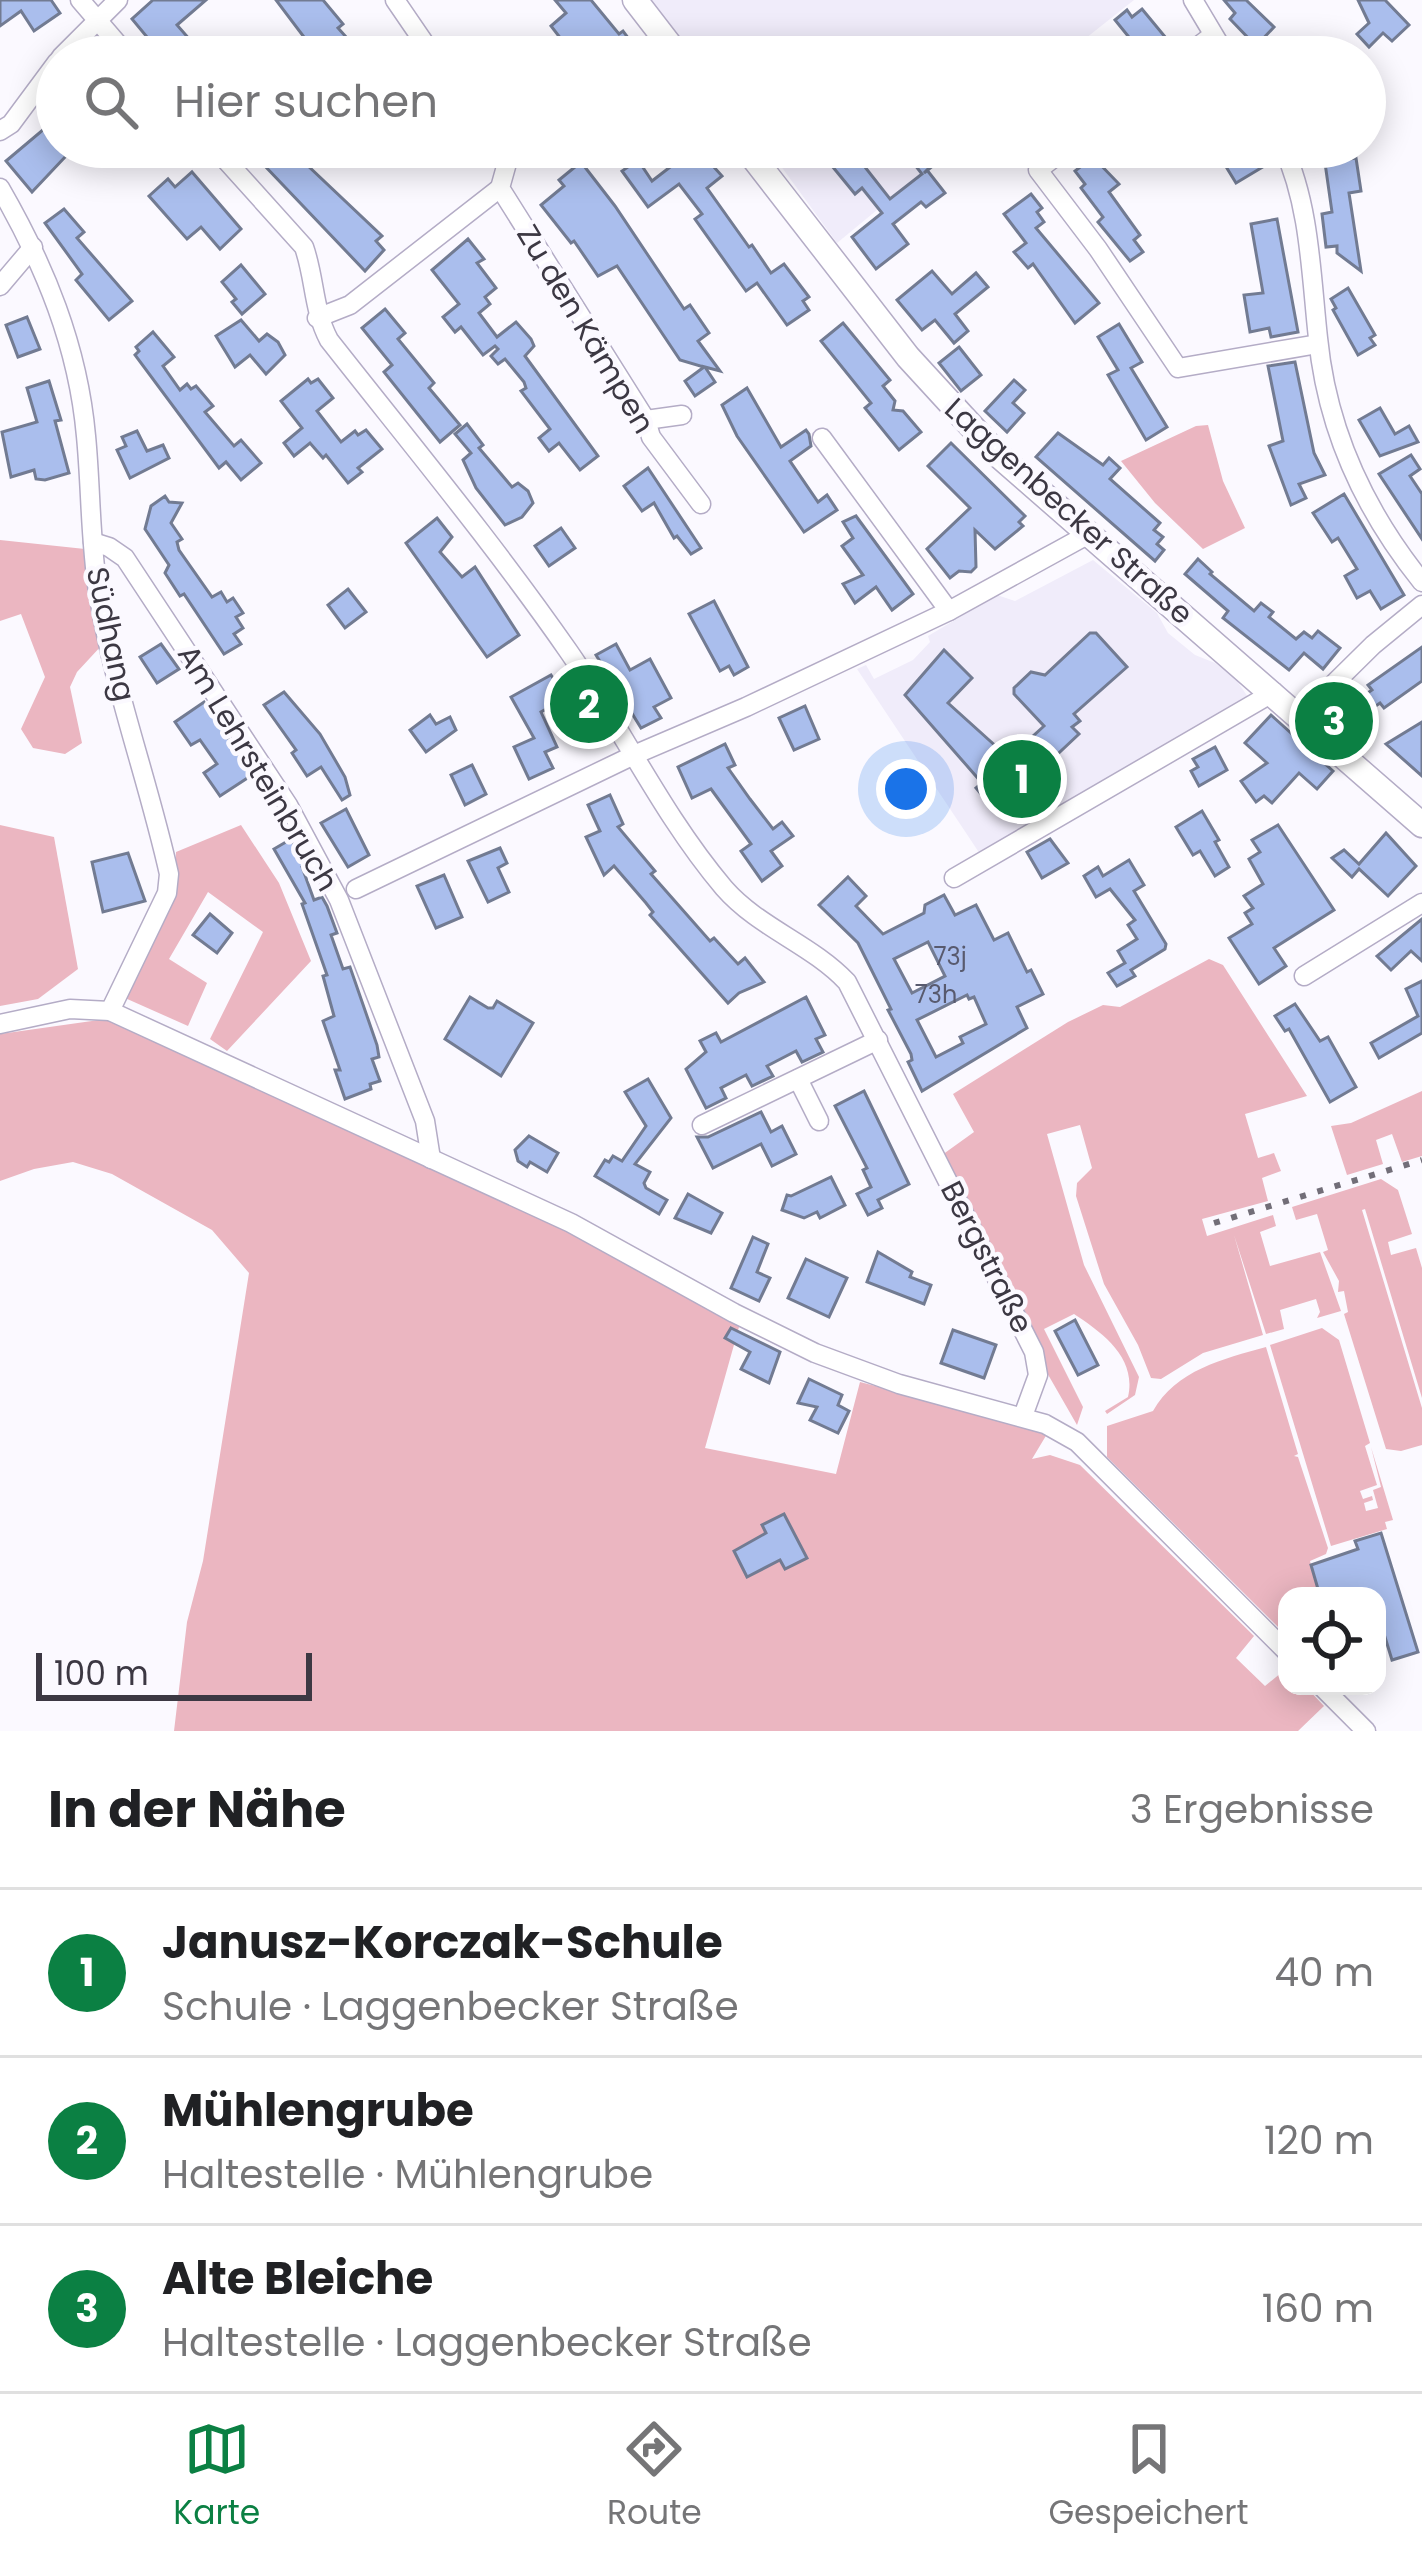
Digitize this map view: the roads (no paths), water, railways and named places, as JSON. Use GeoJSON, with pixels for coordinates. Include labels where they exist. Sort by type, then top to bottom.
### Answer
{"type":"FeatureCollection","features":[{"type":"Feature","properties":{"kind":"street"},"geometry":{"type":"LineString","coordinates":[[80,0],[110,36]]}},
{"type":"Feature","properties":{"kind":"street"},"geometry":{"type":"LineString","coordinates":[[80,36],[118,0]]}},
{"type":"Feature","properties":{"kind":"street"},"geometry":{"type":"LineString","coordinates":[[395,0],[420,36]]}},
{"type":"Feature","properties":{"kind":"street"},"geometry":{"type":"LineString","coordinates":[[635,0],[663,36]]}},
{"type":"Feature","properties":{"kind":"street"},"geometry":{"type":"LineString","coordinates":[[1193,0],[1213,35]]}},
{"type":"Feature","properties":{"kind":"street"},"geometry":{"type":"LineString","coordinates":[[0,131],[11,124],[36,90]]}},
{"type":"Feature","properties":{"kind":"street"},"geometry":{"type":"LineString","coordinates":[[233,168],[304,247],[317,318],[350,305],[500,188]]}},
{"type":"Feature","properties":{"kind":"street","name":"Zu den Kämpen"},"geometry":{"type":"LineString","coordinates":[[505,168],[500,188],[646,420],[651,437],[701,505]]}},
{"type":"Feature","properties":{"kind":"street","name":"Laggenbecker Straße"},"geometry":{"type":"LineString","coordinates":[[761,168],[938,392],[998,454],[1422,825]]}},
{"type":"Feature","properties":{"kind":"street"},"geometry":{"type":"LineString","coordinates":[[1041,168],[1178,368],[1318,344]]}},
{"type":"Feature","properties":{"kind":"street"},"geometry":{"type":"LineString","coordinates":[[1293,168],[1312,273],[1318,344],[1340,443],[1394,547],[1422,582]]}},
{"type":"Feature","properties":{"kind":"street","name":"Südhang"},"geometry":{"type":"LineString","coordinates":[[0,188],[58,304],[86,431],[98,592],[169,874],[167,893],[110,1011]]}},
{"type":"Feature","properties":{"kind":"street"},"geometry":{"type":"LineString","coordinates":[[0,286],[33,247]]}},
{"type":"Feature","properties":{"kind":"street","name":"Bergstraße"},"geometry":{"type":"LineString","coordinates":[[317,318],[329,340],[499,553],[621,729],[666,810],[724,888],[759,919],[824,958],[847,982],[1034,1352],[1038,1375],[1023,1416]]}},
{"type":"Feature","properties":{"kind":"street"},"geometry":{"type":"LineString","coordinates":[[646,420],[682,416]]}},
{"type":"Feature","properties":{"kind":"street"},"geometry":{"type":"LineString","coordinates":[[822,438],[949,611]]}},
{"type":"Feature","properties":{"kind":"street"},"geometry":{"type":"LineString","coordinates":[[356,889],[949,611],[1087,535]]}},
{"type":"Feature","properties":{"kind":"street","name":"Am Lehrsteinbruch"},"geometry":{"type":"LineString","coordinates":[[93,542],[125,558],[288,805],[339,900],[425,1121],[431,1159]]}},
{"type":"Feature","properties":{"kind":"street"},"geometry":{"type":"LineString","coordinates":[[1301,716],[1373,645],[1422,605]]}},
{"type":"Feature","properties":{"kind":"street"},"geometry":{"type":"LineString","coordinates":[[954,878],[1274,692]]}},
{"type":"Feature","properties":{"kind":"street"},"geometry":{"type":"LineString","coordinates":[[1304,976],[1422,904]]}},
{"type":"Feature","properties":{"kind":"street"},"geometry":{"type":"LineString","coordinates":[[0,1024],[70,1010],[110,1011],[571,1222],[815,1353],[899,1384],[1060,1430],[1278,1643]]}},
{"type":"Feature","properties":{"kind":"street"},"geometry":{"type":"LineString","coordinates":[[702,1125],[878,1040]]}},
{"type":"Feature","properties":{"kind":"street"},"geometry":{"type":"LineString","coordinates":[[798,1079],[819,1121]]}},
{"type":"Feature","properties":{"kind":"street"},"geometry":{"type":"LineString","coordinates":[[1331,1695],[1366,1731]]}},
{"type":"Feature","properties":{"kind":"railway"},"geometry":{"type":"LineString","coordinates":[[1214,1223],[1422,1160]]}},
{"type":"Feature","properties":{"kind":"place","name":"Mühlengrube"},"geometry":{"type":"Point","coordinates":[589,704]}},
{"type":"Feature","properties":{"kind":"place","name":"Alte Bleiche"},"geometry":{"type":"Point","coordinates":[1334,721]}},
{"type":"Feature","properties":{"kind":"place","name":"Janusz-Korczak-Schule"},"geometry":{"type":"Point","coordinates":[1022,779]}}]}
